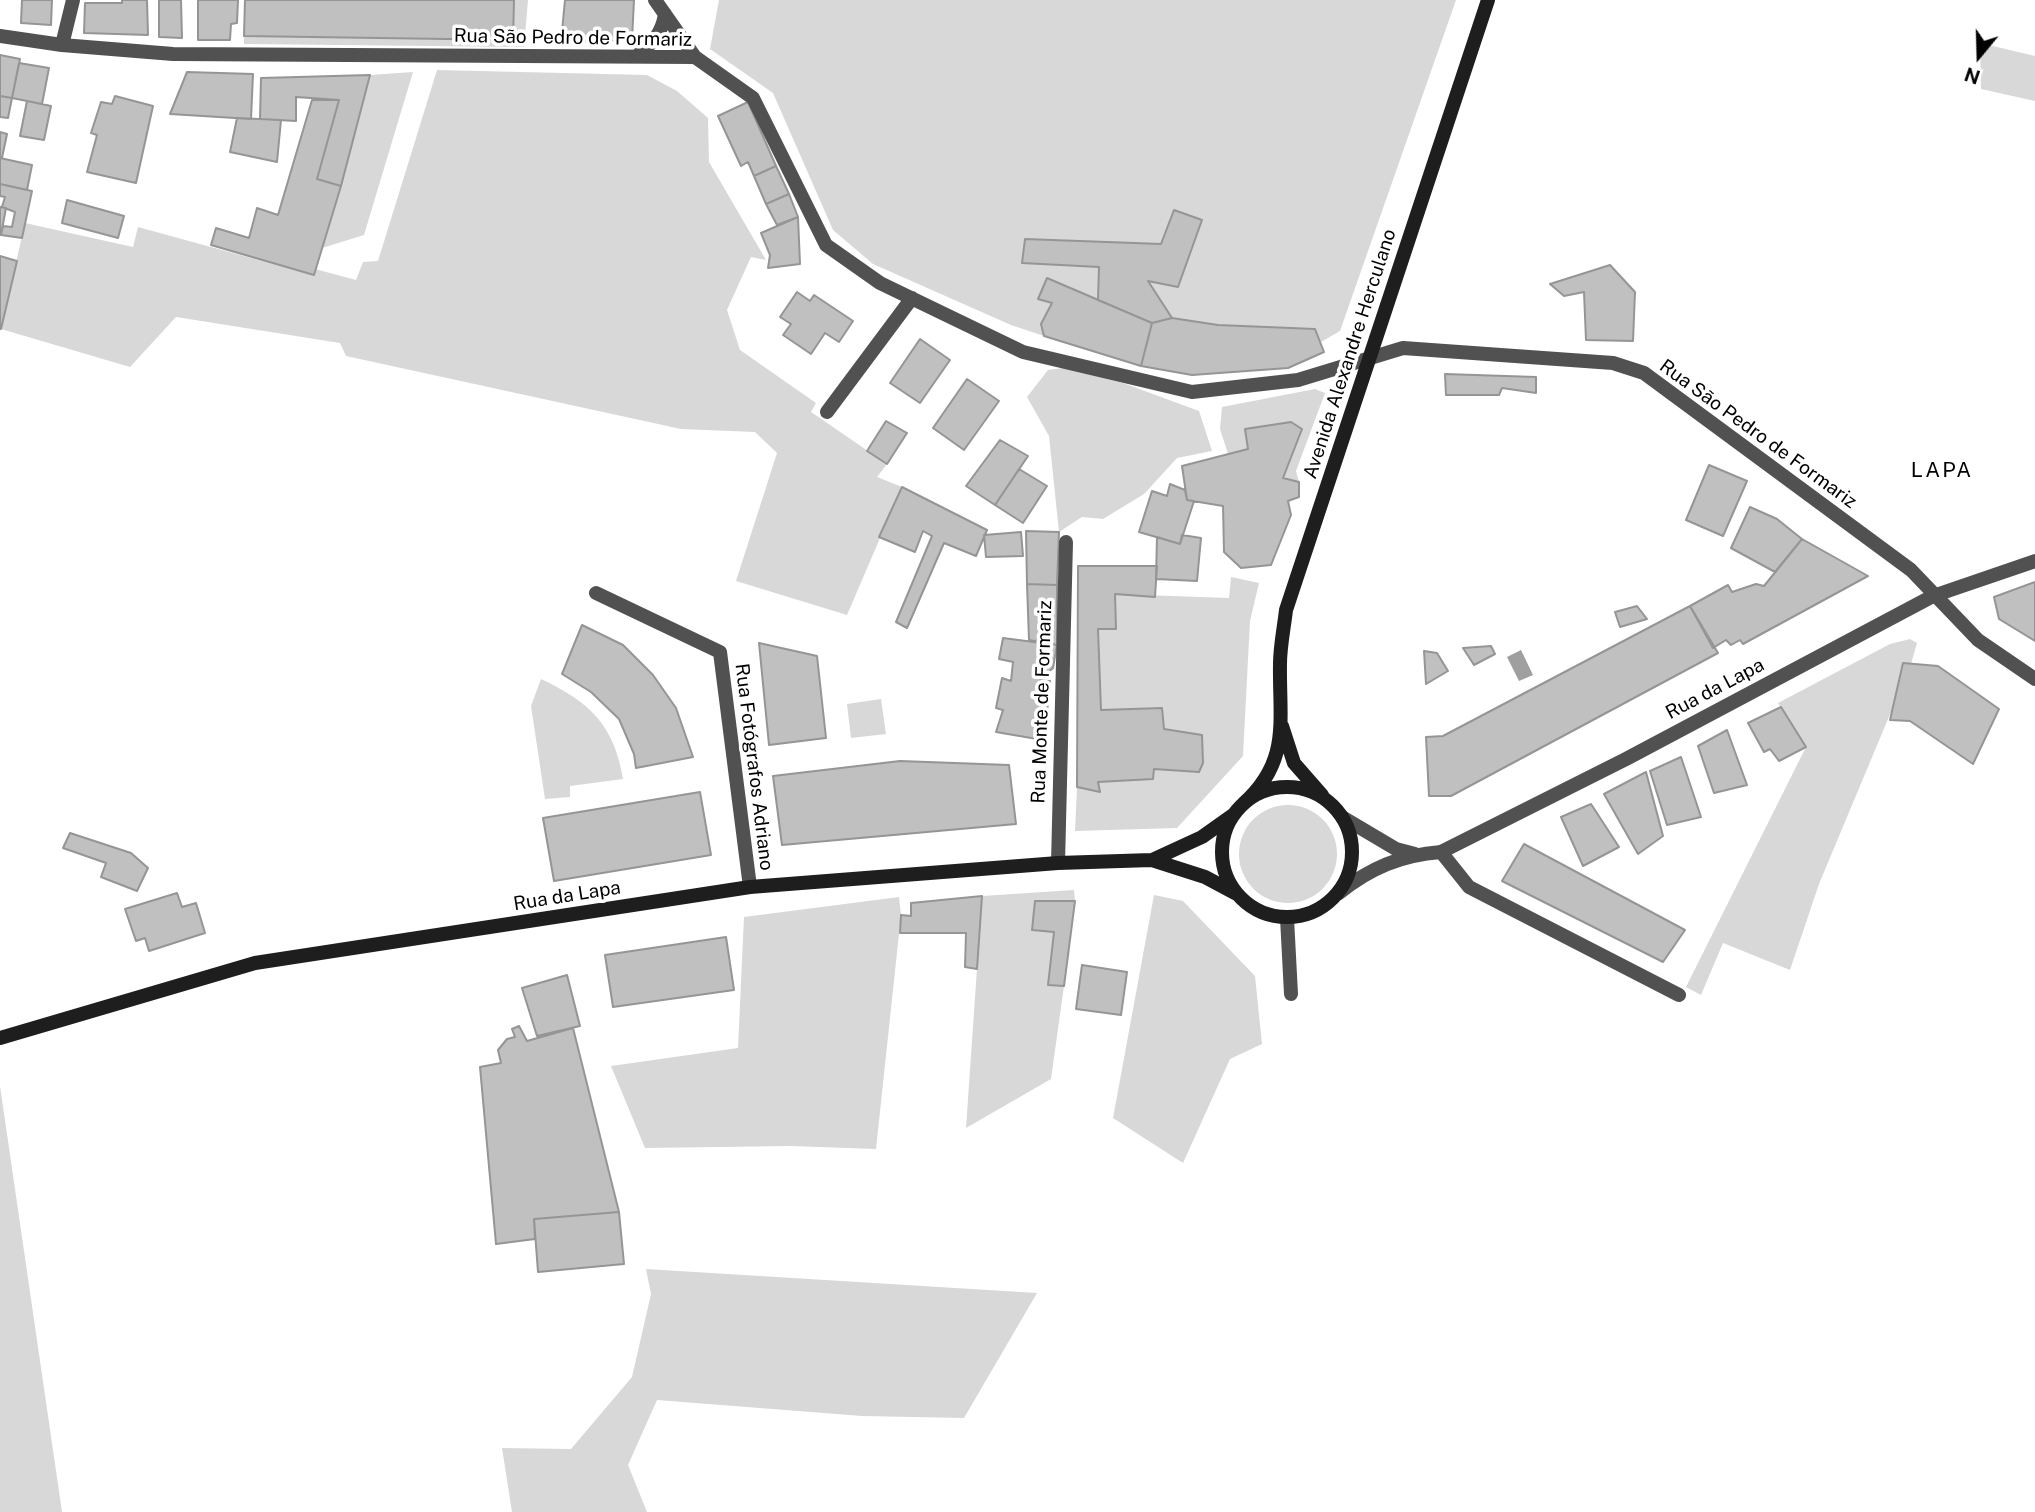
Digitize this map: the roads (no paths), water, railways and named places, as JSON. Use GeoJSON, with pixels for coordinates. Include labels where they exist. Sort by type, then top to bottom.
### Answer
{"type":"FeatureCollection","features":[{"type":"Feature","properties":{"kind":"main road","name":"Avenida Alexandre Herculano"},"geometry":{"type":"LineString","coordinates":[[1327,801],[1294,763],[1282,725],[1280,663],[1286,610],[1488,0]]}},
{"type":"Feature","properties":{"kind":"main road","name":"Avenida Alexandre Herculano"},"geometry":{"type":"LineString","coordinates":[[1243,804],[1263,786],[1272,765],[1282,725]]}},
{"type":"Feature","properties":{"kind":"main road"},"geometry":{"type":"LineString","coordinates":[[1294,787],[1327,801],[1342,817],[1350,836],[1352,857],[1348,876],[1339,893],[1324,906],[1307,915],[1287,918],[1268,915],[1251,907],[1236,894],[1226,877],[1222,859],[1222,844],[1233,816],[1243,804],[1275,788],[1294,787]]}},
{"type":"Feature","properties":{"kind":"main road","name":"Rua da Lapa"},"geometry":{"type":"LineString","coordinates":[[1152,860],[1202,837],[1233,816]]}},
{"type":"Feature","properties":{"kind":"main road","name":"Rua da Lapa"},"geometry":{"type":"LineString","coordinates":[[0,1038],[255,963],[750,887],[1058,863],[1152,860],[1205,877],[1236,894]]}},
{"type":"Feature","properties":{"kind":"street"},"geometry":{"type":"LineString","coordinates":[[62,45],[73,0]]}},
{"type":"Feature","properties":{"kind":"street"},"geometry":{"type":"LineString","coordinates":[[655,0],[695,57]]}},
{"type":"Feature","properties":{"kind":"street"},"geometry":{"type":"LineString","coordinates":[[637,56],[653,43],[663,29],[665,14]]}},
{"type":"Feature","properties":{"kind":"street","name":"Rua São Pedro de Formariz"},"geometry":{"type":"LineString","coordinates":[[0,36],[62,45],[173,54],[695,57],[753,98],[826,245],[880,283],[1023,352],[1192,392],[1298,380],[1331,372],[1369,356],[1403,348],[1613,363],[1644,373],[1911,570],[1978,640],[2035,679]]}},
{"type":"Feature","properties":{"kind":"street"},"geometry":{"type":"LineString","coordinates":[[827,412],[912,298]]}},
{"type":"Feature","properties":{"kind":"street","name":"Rua Monte de Formariz"},"geometry":{"type":"LineString","coordinates":[[1058,863],[1066,542]]}},
{"type":"Feature","properties":{"kind":"street","name":"Rua da Lapa"},"geometry":{"type":"LineString","coordinates":[[1339,893],[1365,873],[1416,854],[1441,852],[1626,759],[1933,596],[2035,561]]}},
{"type":"Feature","properties":{"kind":"street","name":"Rua Fotógrafos Adriano"},"geometry":{"type":"LineString","coordinates":[[596,593],[720,652],[750,887]]}},
{"type":"Feature","properties":{"kind":"street","name":"Rua da Lapa"},"geometry":{"type":"LineString","coordinates":[[1342,817],[1396,849],[1416,854]]}},
{"type":"Feature","properties":{"kind":"street"},"geometry":{"type":"LineString","coordinates":[[1441,852],[1469,887],[1679,995]]}},
{"type":"Feature","properties":{"kind":"street"},"geometry":{"type":"LineString","coordinates":[[1287,918],[1291,994]]}},
{"type":"Feature","properties":{"kind":"district","name":"LAPA"},"geometry":{"type":"Point","coordinates":[1942,471]}}]}
